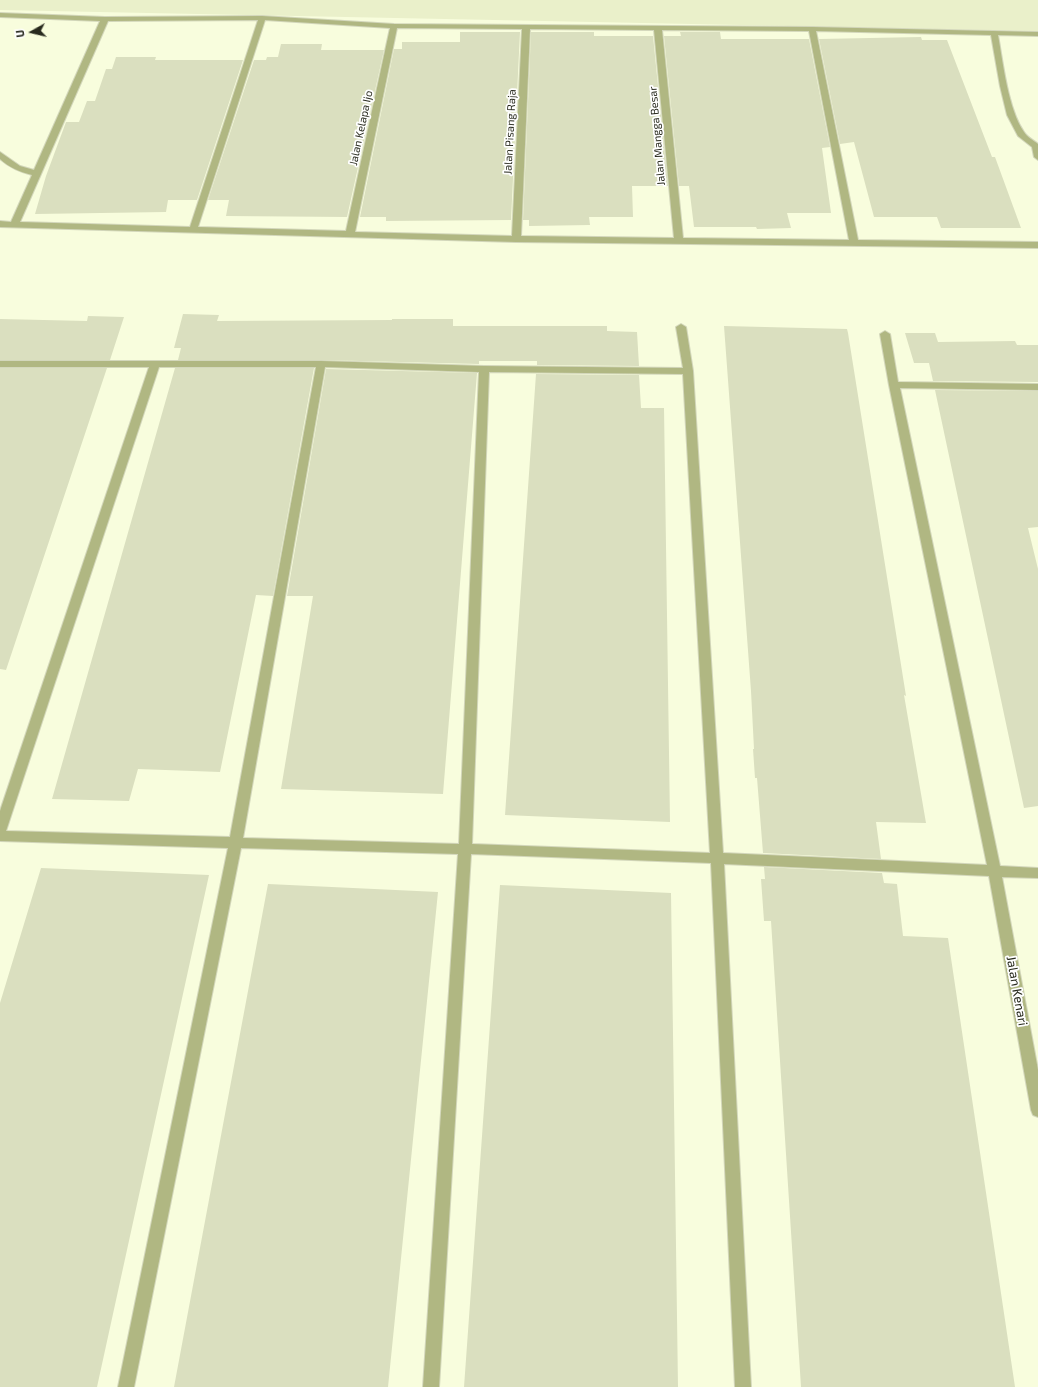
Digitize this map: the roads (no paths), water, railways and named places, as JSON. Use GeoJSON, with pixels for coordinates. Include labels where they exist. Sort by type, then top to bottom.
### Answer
{"type":"FeatureCollection","features":[{"type":"Feature","properties":{"kind":"street"},"geometry":{"type":"LineString","coordinates":[[0,15],[105,19],[262,18],[394,26],[812,29],[1038,34]]}},
{"type":"Feature","properties":{"kind":"street"},"geometry":{"type":"LineString","coordinates":[[193,230],[262,18]]}},
{"type":"Feature","properties":{"kind":"street"},"geometry":{"type":"LineString","coordinates":[[14,225],[105,19]]}},
{"type":"Feature","properties":{"kind":"street","name":"Jalan Kelapa Ijo"},"geometry":{"type":"LineString","coordinates":[[350,235],[394,26]]}},
{"type":"Feature","properties":{"kind":"street","name":"Jalan Pisang Raja"},"geometry":{"type":"LineString","coordinates":[[516,239],[526,27]]}},
{"type":"Feature","properties":{"kind":"street","name":"Jalan Mangga Besar"},"geometry":{"type":"LineString","coordinates":[[658,29],[679,241]]}},
{"type":"Feature","properties":{"kind":"street"},"geometry":{"type":"LineString","coordinates":[[812,29],[854,242]]}},
{"type":"Feature","properties":{"kind":"street"},"geometry":{"type":"LineString","coordinates":[[994,33],[1004,89],[1016,126],[1021,134],[1037,145],[1038,157]]}},
{"type":"Feature","properties":{"kind":"street"},"geometry":{"type":"LineString","coordinates":[[0,156],[18,169],[37,173]]}},
{"type":"Feature","properties":{"kind":"street"},"geometry":{"type":"LineString","coordinates":[[0,224],[516,239],[1038,244]]}},
{"type":"Feature","properties":{"kind":"street"},"geometry":{"type":"LineString","coordinates":[[681,327],[688,371],[717,858],[743,1387]]}},
{"type":"Feature","properties":{"kind":"street","name":"Jalan Kenari"},"geometry":{"type":"LineString","coordinates":[[885,334],[894,385],[995,872],[1038,1110]]}},
{"type":"Feature","properties":{"kind":"street"},"geometry":{"type":"LineString","coordinates":[[0,830],[155,363]]}},
{"type":"Feature","properties":{"kind":"street"},"geometry":{"type":"LineString","coordinates":[[0,364],[321,364],[484,369],[688,371]]}},
{"type":"Feature","properties":{"kind":"street"},"geometry":{"type":"LineString","coordinates":[[126,1387],[236,841],[321,364]]}},
{"type":"Feature","properties":{"kind":"street"},"geometry":{"type":"LineString","coordinates":[[431,1387],[465,849],[484,369]]}},
{"type":"Feature","properties":{"kind":"street"},"geometry":{"type":"LineString","coordinates":[[894,385],[1038,387]]}},
{"type":"Feature","properties":{"kind":"street"},"geometry":{"type":"LineString","coordinates":[[0,836],[236,841],[465,849],[717,858],[1038,873]]}}]}
